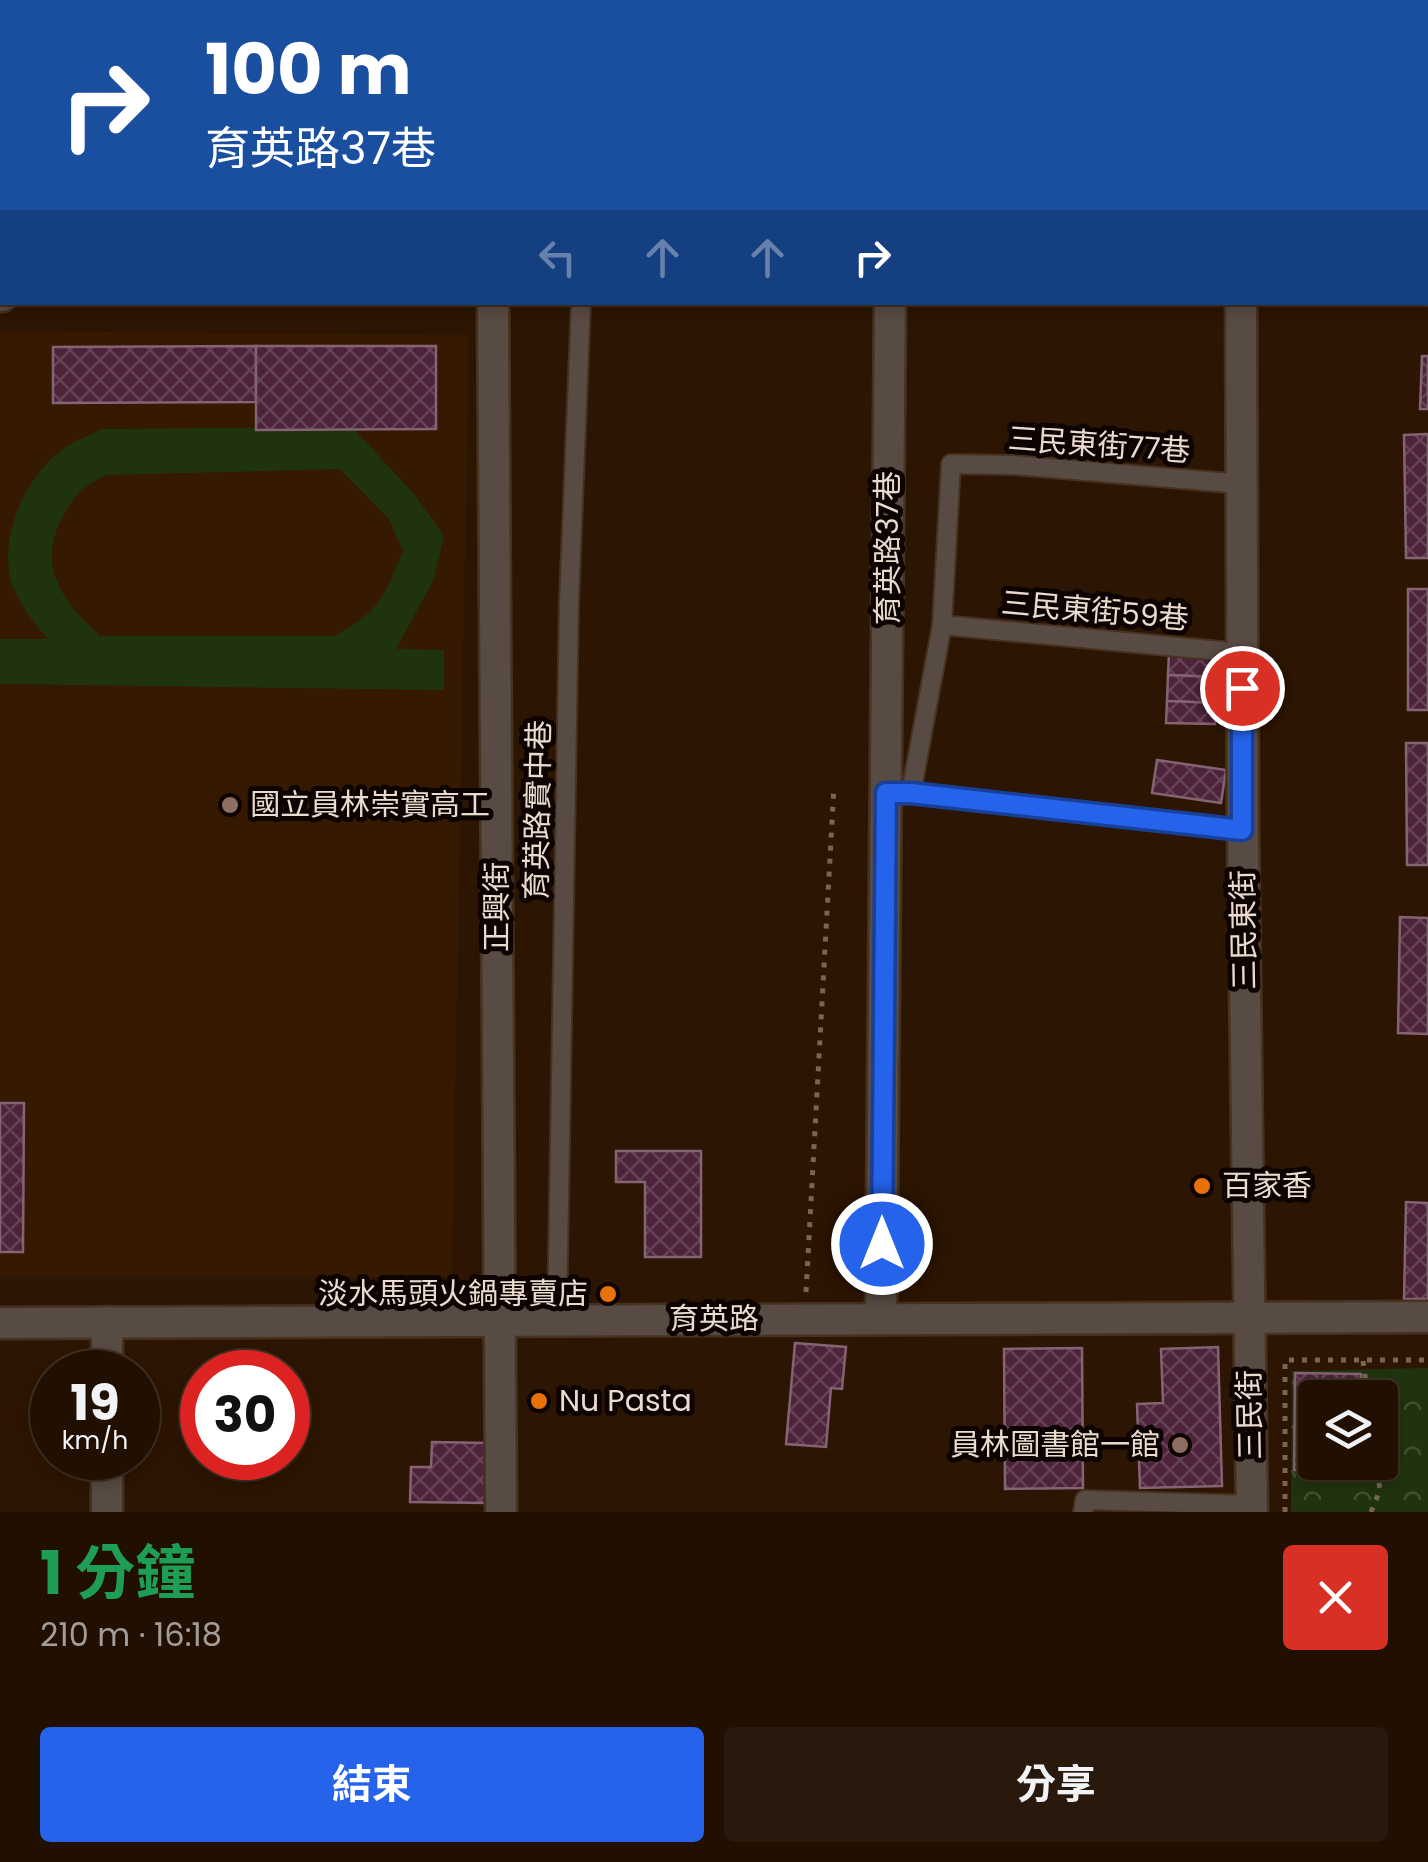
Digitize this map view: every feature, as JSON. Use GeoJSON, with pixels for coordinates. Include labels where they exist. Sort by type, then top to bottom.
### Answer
{"type":"FeatureCollection","features":[{"type":"Feature","properties":{"kind":"street","name":"正興街"},"geometry":{"type":"LineString","coordinates":[[493,305],[501,1512]]}},
{"type":"Feature","properties":{"kind":"street","name":"育英路37巷"},"geometry":{"type":"LineString","coordinates":[[882,1319],[898,793],[890,305]]}},
{"type":"Feature","properties":{"kind":"street","name":"三民東街"},"geometry":{"type":"LineString","coordinates":[[1241,305],[1248,1318]]}},
{"type":"Feature","properties":{"kind":"street","name":"育英路"},"geometry":{"type":"LineString","coordinates":[[0,1322],[1428,1317]]}},
{"type":"Feature","properties":{"kind":"street","name":"三民街"},"geometry":{"type":"LineString","coordinates":[[1248,1318],[1252,1508]]}},
{"type":"Feature","properties":{"kind":"street"},"geometry":{"type":"LineString","coordinates":[[107,1322],[107,1350]]}},
{"type":"Feature","properties":{"kind":"street"},"geometry":{"type":"LineString","coordinates":[[107,1480],[107,1512]]}},
{"type":"Feature","properties":{"kind":"lane","name":"育英路實中巷"},"geometry":{"type":"LineString","coordinates":[[558,1319],[569,602],[581,305]]}},
{"type":"Feature","properties":{"kind":"lane","name":"三民東街77巷"},"geometry":{"type":"LineString","coordinates":[[942,625],[951,464],[1012,465],[1242,484]]}},
{"type":"Feature","properties":{"kind":"lane"},"geometry":{"type":"LineString","coordinates":[[942,625],[898,793],[1242,830]]}},
{"type":"Feature","properties":{"kind":"lane","name":"三民東街59巷"},"geometry":{"type":"LineString","coordinates":[[942,625],[1242,652]]}},
{"type":"Feature","properties":{"kind":"lane"},"geometry":{"type":"LineString","coordinates":[[1083,1512],[1085,1500],[1252,1508]]}},
{"type":"Feature","properties":{"kind":"path"},"geometry":{"type":"LineString","coordinates":[[804,1319],[834,786]]}},
{"type":"Feature","properties":{"kind":"path"},"geometry":{"type":"LineString","coordinates":[[1285,1512],[1286,1360],[1428,1360]]}},
{"type":"Feature","properties":{"kind":"path"},"geometry":{"type":"LineString","coordinates":[[1363,1361],[1366,1380]]}},
{"type":"Feature","properties":{"kind":"path"},"geometry":{"type":"LineString","coordinates":[[1371,1512],[1380,1490],[1379,1480]]}},
{"type":"Feature","properties":{"kind":"shaded area","name":"國立員林崇實高工"},"geometry":{"type":"Polygon","coordinates":[[[0,331],[469,335],[452,1277],[0,1277],[0,331]]]}},
{"type":"Feature","properties":{"kind":"green space"},"geometry":{"type":"Polygon","coordinates":[[[352,427],[415,495],[444,536],[434,579],[396,649],[444,650],[444,690],[0,684],[0,639],[48,639],[24,607],[9,571],[10,538],[20,505],[48,462],[60,451],[102,429],[352,427]],[[340,469],[107,475],[86,487],[66,510],[55,536],[53,569],[65,597],[100,636],[335,636],[371,610],[391,580],[403,551],[389,519],[340,469]]]}},
{"type":"Feature","properties":{"kind":"green space"},"geometry":{"type":"Polygon","coordinates":[[[1428,1368],[1428,1512],[1291,1512],[1292,1371],[1428,1368]]]}},
{"type":"Feature","properties":{"kind":"building"},"geometry":{"type":"Polygon","coordinates":[[[256,346],[256,402],[53,403],[53,347],[256,346]]]}},
{"type":"Feature","properties":{"kind":"building"},"geometry":{"type":"Polygon","coordinates":[[[256,346],[436,346],[436,429],[256,430],[256,346]]]}},
{"type":"Feature","properties":{"kind":"building"},"geometry":{"type":"Polygon","coordinates":[[[1422,356],[1428,356],[1428,409],[1420,409],[1422,356]]]}},
{"type":"Feature","properties":{"kind":"building"},"geometry":{"type":"Polygon","coordinates":[[[1428,434],[1428,558],[1406,558],[1404,435],[1428,434]]]}},
{"type":"Feature","properties":{"kind":"building"},"geometry":{"type":"Polygon","coordinates":[[[1408,589],[1428,589],[1428,710],[1408,710],[1408,589]]]}},
{"type":"Feature","properties":{"kind":"building"},"geometry":{"type":"Polygon","coordinates":[[[1169,651],[1217,653],[1216,677],[1168,675],[1169,651]]]}},
{"type":"Feature","properties":{"kind":"building"},"geometry":{"type":"Polygon","coordinates":[[[1168,675],[1216,677],[1216,703],[1167,701],[1168,675]]]}},
{"type":"Feature","properties":{"kind":"building"},"geometry":{"type":"Polygon","coordinates":[[[1167,701],[1216,703],[1215,724],[1166,723],[1167,701]]]}},
{"type":"Feature","properties":{"kind":"building"},"geometry":{"type":"Polygon","coordinates":[[[1406,743],[1428,743],[1428,865],[1407,865],[1406,743]]]}},
{"type":"Feature","properties":{"kind":"building"},"geometry":{"type":"Polygon","coordinates":[[[1157,760],[1226,770],[1221,803],[1152,793],[1157,760]]]}},
{"type":"Feature","properties":{"kind":"building"},"geometry":{"type":"Polygon","coordinates":[[[1400,917],[1428,918],[1428,1034],[1398,1033],[1400,917]]]}},
{"type":"Feature","properties":{"kind":"building"},"geometry":{"type":"Polygon","coordinates":[[[0,1103],[24,1103],[23,1252],[0,1252],[0,1103]]]}},
{"type":"Feature","properties":{"kind":"building"},"geometry":{"type":"Polygon","coordinates":[[[616,1151],[701,1151],[701,1257],[645,1257],[645,1182],[616,1182],[616,1151]]]}},
{"type":"Feature","properties":{"kind":"building"},"geometry":{"type":"Polygon","coordinates":[[[1406,1202],[1428,1203],[1428,1299],[1404,1299],[1406,1202]]]}},
{"type":"Feature","properties":{"kind":"building"},"geometry":{"type":"Polygon","coordinates":[[[795,1343],[846,1347],[842,1389],[831,1388],[826,1447],[786,1444],[795,1343]]]}},
{"type":"Feature","properties":{"kind":"building","name":"員林圖書館一館"},"geometry":{"type":"Polygon","coordinates":[[[1218,1347],[1222,1486],[1140,1488],[1137,1404],[1163,1403],[1161,1349],[1218,1347]]]}},
{"type":"Feature","properties":{"kind":"building"},"geometry":{"type":"Polygon","coordinates":[[[1082,1348],[1083,1488],[1005,1489],[1004,1349],[1082,1348]]]}},
{"type":"Feature","properties":{"kind":"building"},"geometry":{"type":"Polygon","coordinates":[[[1295,1373],[1361,1374],[1361,1380],[1298,1380],[1298,1470],[1294,1470],[1295,1373]]]}},
{"type":"Feature","properties":{"kind":"building"},"geometry":{"type":"Polygon","coordinates":[[[432,1442],[489,1443],[488,1503],[410,1502],[411,1467],[431,1467],[432,1442]]]}},
{"type":"Feature","properties":{"kind":"place","name":"國立員林崇實高工"},"geometry":{"type":"Point","coordinates":[230,805]}},
{"type":"Feature","properties":{"kind":"place","name":"百家香"},"geometry":{"type":"Point","coordinates":[1202,1186]}},
{"type":"Feature","properties":{"kind":"place","name":"淡水馬頭火鍋專賣店"},"geometry":{"type":"Point","coordinates":[608,1294]}},
{"type":"Feature","properties":{"kind":"place","name":"Nu Pasta"},"geometry":{"type":"Point","coordinates":[539,1401]}},
{"type":"Feature","properties":{"kind":"place","name":"員林圖書館一館"},"geometry":{"type":"Point","coordinates":[1180,1445]}},
{"type":"Feature","properties":{"kind":"route"},"geometry":{"type":"LineString","coordinates":[[882,1244],[886,793],[1242,830],[1242,688]]}}]}
